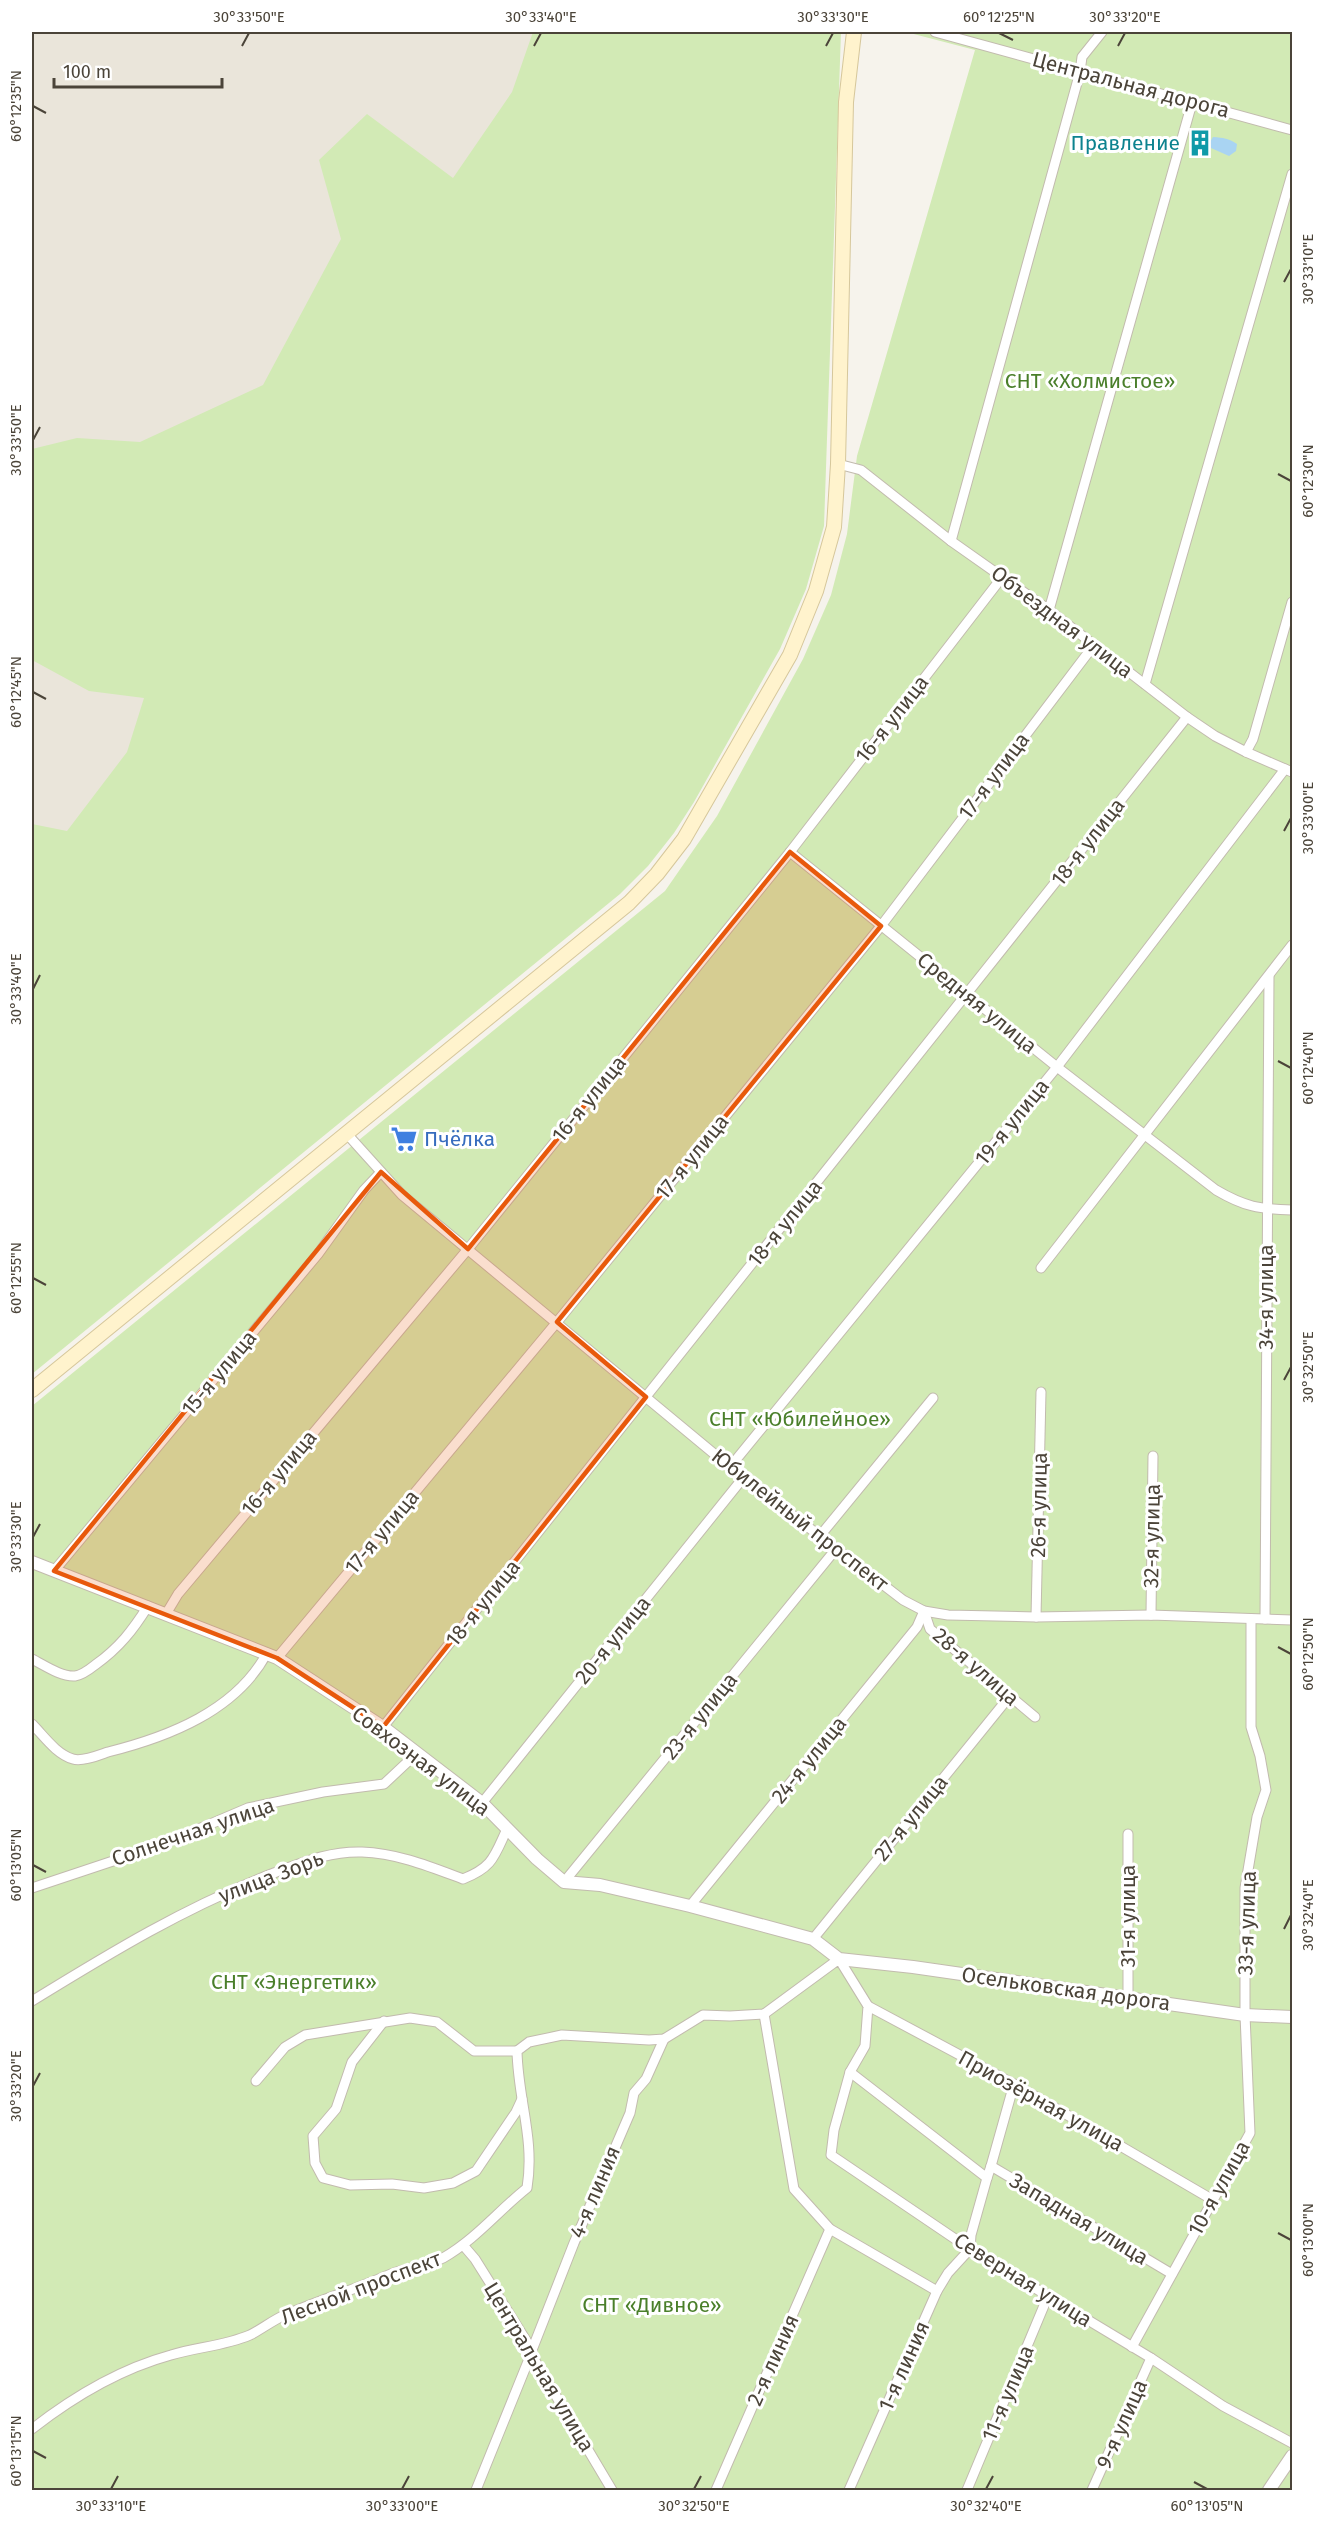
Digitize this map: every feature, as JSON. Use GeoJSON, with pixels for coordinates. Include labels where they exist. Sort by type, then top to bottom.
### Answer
{"type":"FeatureCollection","features":[{"type":"Feature","properties":{"kind":"main road"},"geometry":{"type":"LineString","coordinates":[[32,1390],[629,903],[657,874],[684,840],[790,655],[812,602],[834,527],[838,465],[846,102],[854,32]]}},
{"type":"Feature","properties":{"kind":"street","name":"Центральная дорога"},"geometry":{"type":"LineString","coordinates":[[935,32],[1293,130]]}},
{"type":"Feature","properties":{"kind":"street"},"geometry":{"type":"LineString","coordinates":[[951,541],[1080,72],[1082,57],[1101,32]]}},
{"type":"Feature","properties":{"kind":"street"},"geometry":{"type":"LineString","coordinates":[[1049,610],[1192,103]]}},
{"type":"Feature","properties":{"kind":"street"},"geometry":{"type":"LineString","coordinates":[[1145,684],[1293,174]]}},
{"type":"Feature","properties":{"kind":"street","name":"Объездная улица"},"geometry":{"type":"LineString","coordinates":[[838,465],[861,470],[951,541],[1003,576],[1215,736],[1289,770]]}},
{"type":"Feature","properties":{"kind":"street","name":"16-я улица"},"geometry":{"type":"LineString","coordinates":[[166,1614],[178,1594],[468,1249],[790,852],[1003,576]]}},
{"type":"Feature","properties":{"kind":"street"},"geometry":{"type":"LineString","coordinates":[[1246,752],[1253,739],[1293,603]]}},
{"type":"Feature","properties":{"kind":"street","name":"17-я улица"},"geometry":{"type":"LineString","coordinates":[[32,1724],[62,1755],[76,1760],[141,1744],[191,1723],[241,1690],[260,1665],[272,1656],[557,1323],[881,926],[1094,645]]}},
{"type":"Feature","properties":{"kind":"street","name":"18-я улица"},"geometry":{"type":"LineString","coordinates":[[383,1727],[1187,717]]}},
{"type":"Feature","properties":{"kind":"street","name":"19-я улица"},"geometry":{"type":"LineString","coordinates":[[730,1467],[1057,1066],[1289,770]]}},
{"type":"Feature","properties":{"kind":"street","name":"Средняя улица"},"geometry":{"type":"LineString","coordinates":[[790,852],[1145,1136],[1216,1190],[1239,1204],[1266,1209],[1293,1210]]}},
{"type":"Feature","properties":{"kind":"street"},"geometry":{"type":"LineString","coordinates":[[1041,1268],[1293,945]]}},
{"type":"Feature","properties":{"kind":"street","name":"34-я улица"},"geometry":{"type":"LineString","coordinates":[[1265,1619],[1269,976]]}},
{"type":"Feature","properties":{"kind":"street","name":"Юбилейный проспект"},"geometry":{"type":"LineString","coordinates":[[347,1134],[402,1195],[743,1478],[903,1600],[924,1611],[948,1616],[1151,1615],[1293,1620]]}},
{"type":"Feature","properties":{"kind":"street","name":"15-я улица"},"geometry":{"type":"LineString","coordinates":[[54,1572],[318,1254],[364,1190],[381,1172]]}},
{"type":"Feature","properties":{"kind":"street","name":"26-я улица"},"geometry":{"type":"LineString","coordinates":[[1036,1617],[1041,1392]]}},
{"type":"Feature","properties":{"kind":"street"},"geometry":{"type":"LineString","coordinates":[[819,1537],[933,1398]]}},
{"type":"Feature","properties":{"kind":"street","name":"32-я улица"},"geometry":{"type":"LineString","coordinates":[[1151,1615],[1153,1456]]}},
{"type":"Feature","properties":{"kind":"street","name":"20-я улица"},"geometry":{"type":"LineString","coordinates":[[482,1803],[743,1478]]}},
{"type":"Feature","properties":{"kind":"street","name":"23-я улица"},"geometry":{"type":"LineString","coordinates":[[564,1882],[836,1550]]}},
{"type":"Feature","properties":{"kind":"street","name":"Совхозная улица"},"geometry":{"type":"LineString","coordinates":[[32,1563],[148,1606],[272,1656],[383,1727],[482,1803],[564,1882]]}},
{"type":"Feature","properties":{"kind":"street"},"geometry":{"type":"LineString","coordinates":[[32,1659],[63,1674],[75,1676],[85,1672],[113,1652],[128,1637],[148,1606]]}},
{"type":"Feature","properties":{"kind":"street","name":"28-я улица"},"geometry":{"type":"LineString","coordinates":[[924,1611],[930,1629],[1035,1717]]}},
{"type":"Feature","properties":{"kind":"street","name":"24-я улица"},"geometry":{"type":"LineString","coordinates":[[690,1906],[917,1628],[924,1611]]}},
{"type":"Feature","properties":{"kind":"street","name":"33-я улица"},"geometry":{"type":"LineString","coordinates":[[1245,2015],[1245,1887],[1257,1817],[1266,1790],[1260,1756],[1251,1727],[1251,1618]]}},
{"type":"Feature","properties":{"kind":"street","name":"27-я улица"},"geometry":{"type":"LineString","coordinates":[[813,1939],[1009,1697]]}},
{"type":"Feature","properties":{"kind":"street","name":"Солнечная улица"},"geometry":{"type":"LineString","coordinates":[[32,1888],[160,1845],[248,1808],[323,1792],[384,1784],[416,1754]]}},
{"type":"Feature","properties":{"kind":"street","name":"улица Зорь"},"geometry":{"type":"LineString","coordinates":[[32,2001],[139,1935],[242,1886],[324,1854],[362,1852],[393,1855],[463,1879],[481,1872],[494,1857],[507,1829]]}},
{"type":"Feature","properties":{"kind":"street","name":"31-я улица"},"geometry":{"type":"LineString","coordinates":[[1128,1834],[1128,1998]]}},
{"type":"Feature","properties":{"kind":"street"},"geometry":{"type":"LineString","coordinates":[[564,1882],[600,1885],[813,1939],[839,1959],[868,2006],[865,2046],[850,2072]]}},
{"type":"Feature","properties":{"kind":"street"},"geometry":{"type":"LineString","coordinates":[[256,2081],[285,2047],[305,2035],[410,2018],[437,2022],[474,2051],[517,2051],[529,2042],[562,2035],[664,2039],[703,2015],[730,2016],[764,2013],[839,1959]]}},
{"type":"Feature","properties":{"kind":"street","name":"Осельковская дорога"},"geometry":{"type":"LineString","coordinates":[[839,1959],[1245,2015],[1293,2017]]}},
{"type":"Feature","properties":{"kind":"street","name":"Приозёрная улица"},"geometry":{"type":"LineString","coordinates":[[868,2006],[1014,2084],[1213,2200]]}},
{"type":"Feature","properties":{"kind":"street"},"geometry":{"type":"LineString","coordinates":[[764,2013],[794,2189],[830,2229],[937,2291]]}},
{"type":"Feature","properties":{"kind":"street","name":"10-я улица"},"geometry":{"type":"LineString","coordinates":[[1132,2347],[1250,2133],[1245,2015]]}},
{"type":"Feature","properties":{"kind":"street"},"geometry":{"type":"LineString","coordinates":[[384,2021],[352,2062],[336,2109],[313,2136],[315,2163],[323,2178],[350,2185],[392,2184],[424,2188],[453,2183],[476,2171],[516,2112],[522,2099]]}},
{"type":"Feature","properties":{"kind":"street","name":"4-я линия"},"geometry":{"type":"LineString","coordinates":[[476,2490],[578,2233],[630,2113],[634,2093],[646,2079],[664,2039]]}},
{"type":"Feature","properties":{"kind":"street","name":"Лесной проспект"},"geometry":{"type":"LineString","coordinates":[[32,2429],[106,2380],[132,2368],[173,2354],[219,2346],[251,2334],[284,2315],[342,2295],[401,2270],[441,2259],[479,2234],[507,2204],[526,2188],[531,2163],[517,2051]]}},
{"type":"Feature","properties":{"kind":"street","name":"Западная улица"},"geometry":{"type":"LineString","coordinates":[[850,2072],[987,2178],[991,2166],[1172,2274]]}},
{"type":"Feature","properties":{"kind":"street","name":"Северная улица"},"geometry":{"type":"LineString","coordinates":[[850,2072],[834,2130],[831,2155],[970,2249],[1151,2358],[1223,2406],[1293,2443]]}},
{"type":"Feature","properties":{"kind":"street"},"geometry":{"type":"LineString","coordinates":[[991,2166],[1014,2084]]}},
{"type":"Feature","properties":{"kind":"street"},"geometry":{"type":"LineString","coordinates":[[970,2249],[970,2235],[987,2178]]}},
{"type":"Feature","properties":{"kind":"street","name":"2-я линия"},"geometry":{"type":"LineString","coordinates":[[716,2490],[830,2229]]}},
{"type":"Feature","properties":{"kind":"street","name":"Центральная улица"},"geometry":{"type":"LineString","coordinates":[[463,2245],[475,2259],[612,2490]]}},
{"type":"Feature","properties":{"kind":"street","name":"1-я линия"},"geometry":{"type":"LineString","coordinates":[[849,2490],[937,2291],[948,2273],[970,2249]]}},
{"type":"Feature","properties":{"kind":"street","name":"11-я улица"},"geometry":{"type":"LineString","coordinates":[[967,2490],[1048,2296]]}},
{"type":"Feature","properties":{"kind":"street","name":"9-я улица"},"geometry":{"type":"LineString","coordinates":[[1092,2490],[1151,2358]]}},
{"type":"Feature","properties":{"kind":"street"},"geometry":{"type":"LineString","coordinates":[[1269,2490],[1293,2456]]}},
{"type":"Feature","properties":{"kind":"highlighted area"},"geometry":{"type":"Polygon","coordinates":[[[790,852],[881,926],[557,1322],[646,1397],[383,1727],[277,1658],[54,1571],[381,1172],[468,1249],[790,852]]]}},
{"type":"Feature","properties":{"kind":"shaded area"},"geometry":{"type":"Polygon","coordinates":[[[32,32],[828,32],[32,1357],[32,32]]]}},
{"type":"Feature","properties":{"kind":"green space"},"geometry":{"type":"Polygon","coordinates":[[[533,32],[841,32],[824,526],[806,589],[780,649],[694,802],[674,833],[648,866],[620,894],[32,1374],[32,824],[67,831],[127,752],[144,698],[89,691],[32,660],[32,449],[77,438],[140,442],[263,385],[341,239],[319,160],[367,114],[453,178],[512,92],[533,32]]]}},
{"type":"Feature","properties":{"kind":"green space"},"geometry":{"type":"Polygon","coordinates":[[[906,32],[1292,32],[1292,2490],[851,2490],[937,2291],[932,2291],[848,2490],[32,2490],[32,1406],[665,891],[717,816],[803,659],[831,595],[847,534],[857,456],[975,50],[906,32]]]}},
{"type":"Feature","properties":{"kind":"water"},"geometry":{"type":"Polygon","coordinates":[[[1213,137],[1234,142],[1237,144],[1236,151],[1229,156],[1211,148],[1210,142],[1213,137]]]}},
{"type":"Feature","properties":{"kind":"place","name":"Правление"},"geometry":{"type":"Point","coordinates":[1200,143]}},
{"type":"Feature","properties":{"kind":"place","name":"Пчёлка"},"geometry":{"type":"Point","coordinates":[404,1139]}},
{"type":"Feature","properties":{"kind":"park label","name":"СНТ «Холмистое»"},"geometry":{"type":"Point","coordinates":[1090,381]}},
{"type":"Feature","properties":{"kind":"park label","name":"СНТ «Юбилейное»"},"geometry":{"type":"Point","coordinates":[800,1419]}},
{"type":"Feature","properties":{"kind":"park label","name":"СНТ «Энергетик»"},"geometry":{"type":"Point","coordinates":[294,1982]}},
{"type":"Feature","properties":{"kind":"park label","name":"СНТ «Дивное»"},"geometry":{"type":"Point","coordinates":[652,2305]}}]}
